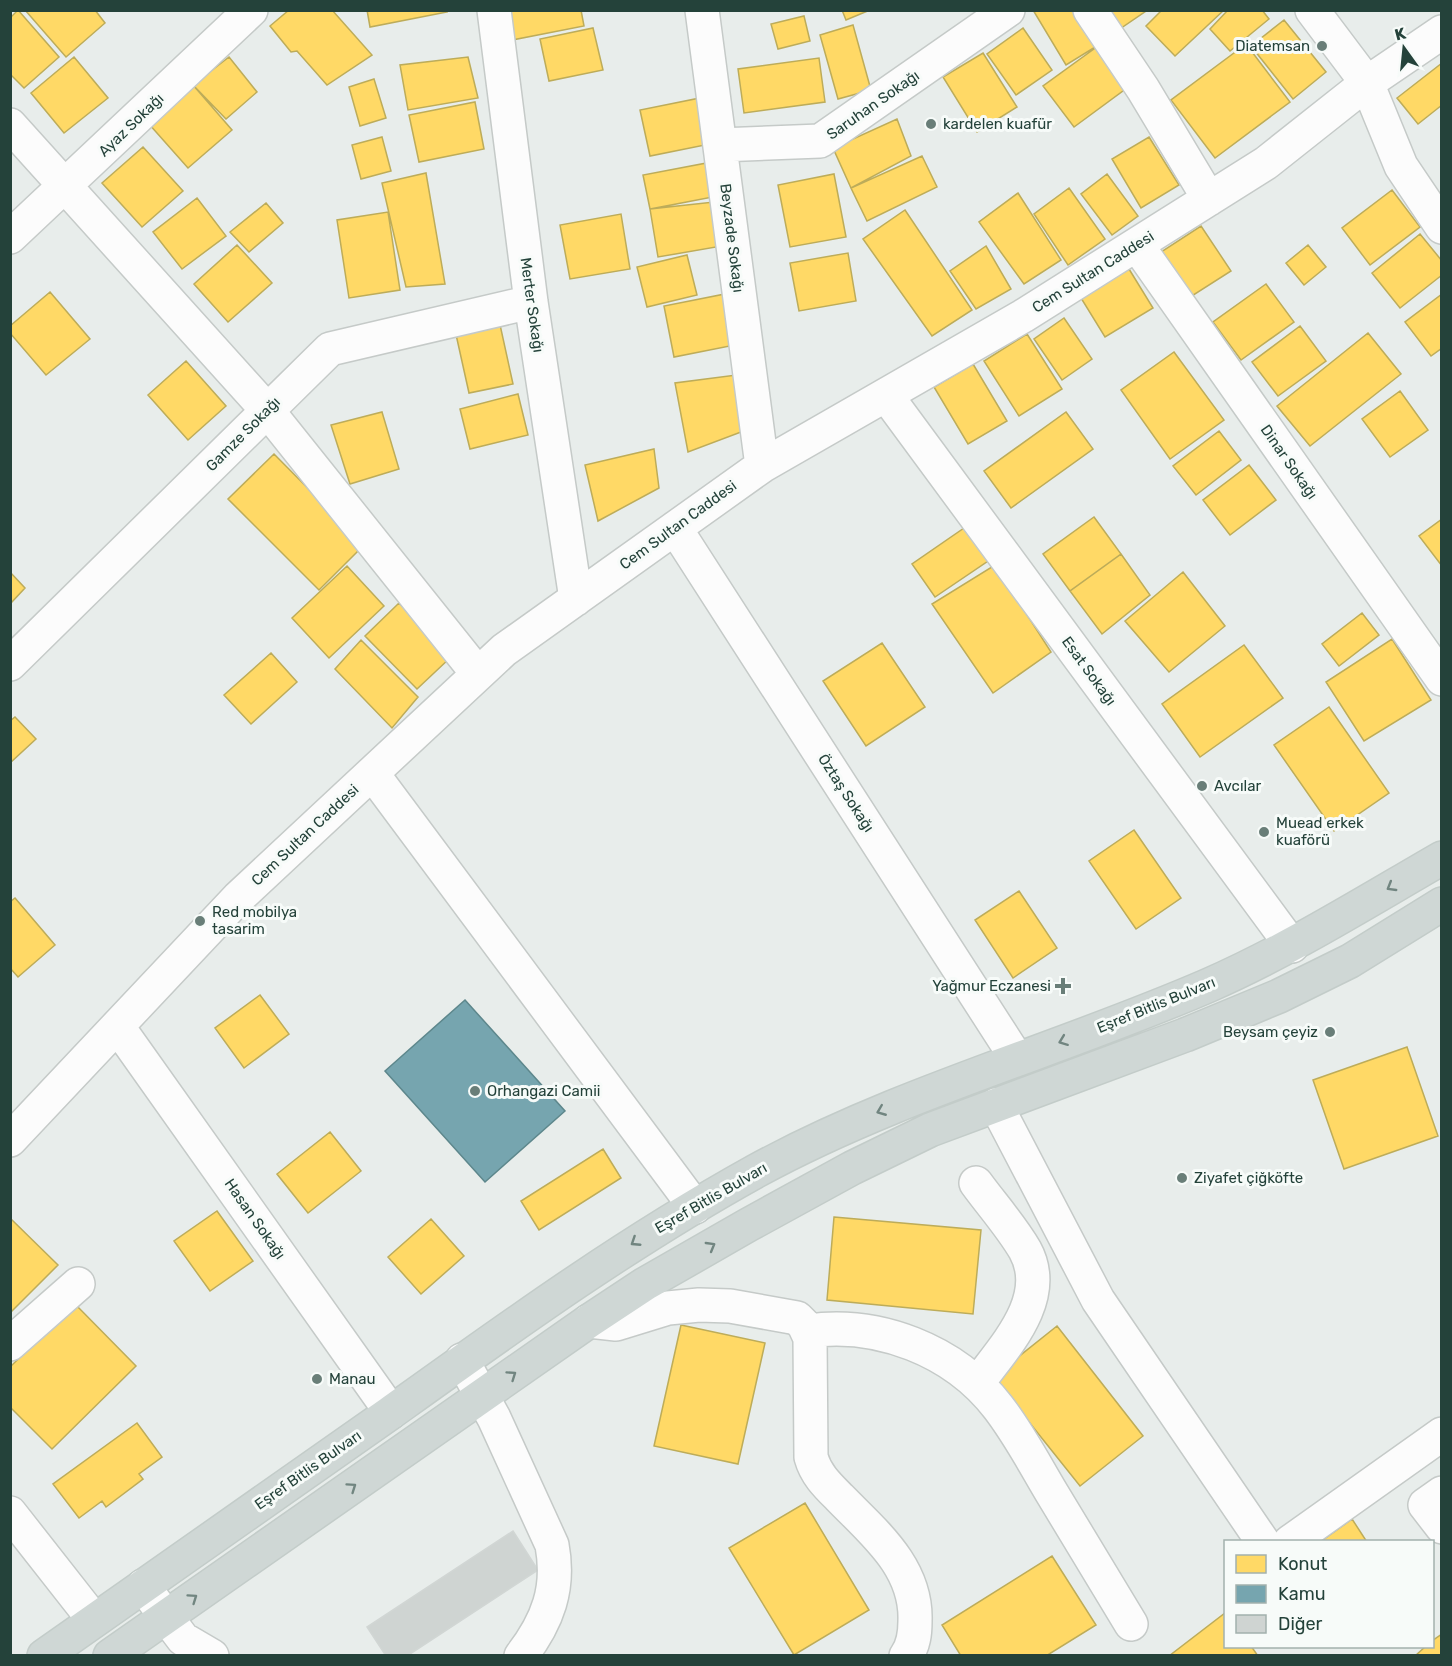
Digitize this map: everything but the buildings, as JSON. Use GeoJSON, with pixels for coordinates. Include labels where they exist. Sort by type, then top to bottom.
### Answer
{"type":"FeatureCollection","features":[{"type":"Feature","properties":{"kind":"main road","name":"Eşref Bitlis Bulvarı"},"geometry":{"type":"LineString","coordinates":[[44,1656],[392,1412],[462,1360],[642,1238],[757,1171],[857,1120],[1205,987],[1292,946],[1442,858]]}},
{"type":"Feature","properties":{"kind":"main road"},"geometry":{"type":"LineString","coordinates":[[110,1656],[589,1321],[706,1248],[842,1174],[930,1130],[1185,1035],[1279,996],[1350,961],[1442,904]]}},
{"type":"Feature","properties":{"kind":"street","name":"Ayaz Sokağı"},"geometry":{"type":"LineString","coordinates":[[10,237],[68,185],[251,10]]}},
{"type":"Feature","properties":{"kind":"street","name":"Merter Sokağı"},"geometry":{"type":"LineString","coordinates":[[494,10],[531,302],[576,598]]}},
{"type":"Feature","properties":{"kind":"street","name":"Beyzade Sokağı"},"geometry":{"type":"LineString","coordinates":[[702,10],[762,466]]}},
{"type":"Feature","properties":{"kind":"street","name":"Saruhan Sokağı"},"geometry":{"type":"LineString","coordinates":[[720,145],[820,141],[1008,10]]}},
{"type":"Feature","properties":{"kind":"street"},"geometry":{"type":"LineString","coordinates":[[1090,10],[1143,89],[1209,199]]}},
{"type":"Feature","properties":{"kind":"street"},"geometry":{"type":"LineString","coordinates":[[1312,10],[1367,83],[1401,166],[1442,226]]}},
{"type":"Feature","properties":{"kind":"street","name":"Cem Sultan Caddesi"},"geometry":{"type":"LineString","coordinates":[[10,1140],[238,898],[504,650],[762,466],[1023,316],[1266,163],[1367,83],[1442,32]]}},
{"type":"Feature","properties":{"kind":"street"},"geometry":{"type":"LineString","coordinates":[[10,125],[68,185],[267,410],[478,674]]}},
{"type":"Feature","properties":{"kind":"street","name":"Dinar Sokağı"},"geometry":{"type":"LineString","coordinates":[[1137,245],[1442,679]]}},
{"type":"Feature","properties":{"kind":"street","name":"Gamze Sokağı"},"geometry":{"type":"LineString","coordinates":[[10,664],[330,349],[531,302]]}},
{"type":"Feature","properties":{"kind":"street","name":"Esat Sokağı"},"geometry":{"type":"LineString","coordinates":[[886,395],[1292,946]]}},
{"type":"Feature","properties":{"kind":"street","name":"Öztaş Sokağı"},"geometry":{"type":"LineString","coordinates":[[675,528],[1017,1059]]}},
{"type":"Feature","properties":{"kind":"street"},"geometry":{"type":"LineString","coordinates":[[372,773],[694,1207]]}},
{"type":"Feature","properties":{"kind":"street","name":"Hasan Sokağı"},"geometry":{"type":"LineString","coordinates":[[118,1027],[392,1412]]}},
{"type":"Feature","properties":{"kind":"street"},"geometry":{"type":"LineString","coordinates":[[996,1105],[1098,1300],[1262,1540]]}},
{"type":"Feature","properties":{"kind":"street"},"geometry":{"type":"LineString","coordinates":[[976,1183],[1025,1251],[1031,1277],[1027,1308],[1020,1325],[976,1384]]}},
{"type":"Feature","properties":{"kind":"street"},"geometry":{"type":"LineString","coordinates":[[10,1344],[78,1284]]}},
{"type":"Feature","properties":{"kind":"street"},"geometry":{"type":"LineString","coordinates":[[589,1321],[616,1324],[668,1308],[699,1305],[730,1306],[797,1318],[808,1331],[811,1457],[814,1467],[819,1476],[887,1546],[908,1579],[915,1614],[911,1649],[906,1656]]}},
{"type":"Feature","properties":{"kind":"street"},"geometry":{"type":"LineString","coordinates":[[808,1331],[851,1328],[900,1338],[942,1359],[976,1384],[1012,1428],[1131,1624]]}},
{"type":"Feature","properties":{"kind":"street"},"geometry":{"type":"LineString","coordinates":[[462,1360],[482,1396],[552,1545],[556,1564],[552,1603],[533,1640],[521,1656]]}},
{"type":"Feature","properties":{"kind":"street"},"geometry":{"type":"LineString","coordinates":[[1293,1540],[1442,1434]]}},
{"type":"Feature","properties":{"kind":"street"},"geometry":{"type":"LineString","coordinates":[[1442,1493],[1425,1505],[1442,1527]]}},
{"type":"Feature","properties":{"kind":"street"},"geometry":{"type":"LineString","coordinates":[[10,1514],[94,1620]]}},
{"type":"Feature","properties":{"kind":"street"},"geometry":{"type":"LineString","coordinates":[[143,1586],[183,1639],[212,1656]]}},
{"type":"Feature","properties":{"kind":"place","name":"Diatemsan"},"geometry":{"type":"Point","coordinates":[1322,46]}},
{"type":"Feature","properties":{"kind":"place","name":"kardelen kuafür"},"geometry":{"type":"Point","coordinates":[931,124]}},
{"type":"Feature","properties":{"kind":"place","name":"Avcılar"},"geometry":{"type":"Point","coordinates":[1202,786]}},
{"type":"Feature","properties":{"kind":"place","name":"Muead erkek kuaförü"},"geometry":{"type":"Point","coordinates":[1264,832]}},
{"type":"Feature","properties":{"kind":"place","name":"Red mobilya tasarim"},"geometry":{"type":"Point","coordinates":[200,921]}},
{"type":"Feature","properties":{"kind":"place","name":"Yağmur Eczanesi"},"geometry":{"type":"Point","coordinates":[1063,986]}},
{"type":"Feature","properties":{"kind":"place","name":"Beysam çeyiz"},"geometry":{"type":"Point","coordinates":[1330,1032]}},
{"type":"Feature","properties":{"kind":"place","name":"Orhangazi Camii"},"geometry":{"type":"Point","coordinates":[475,1091]}},
{"type":"Feature","properties":{"kind":"place","name":"Ziyafet çiğköfte"},"geometry":{"type":"Point","coordinates":[1182,1178]}},
{"type":"Feature","properties":{"kind":"place","name":"Manau"},"geometry":{"type":"Point","coordinates":[317,1379]}}]}
